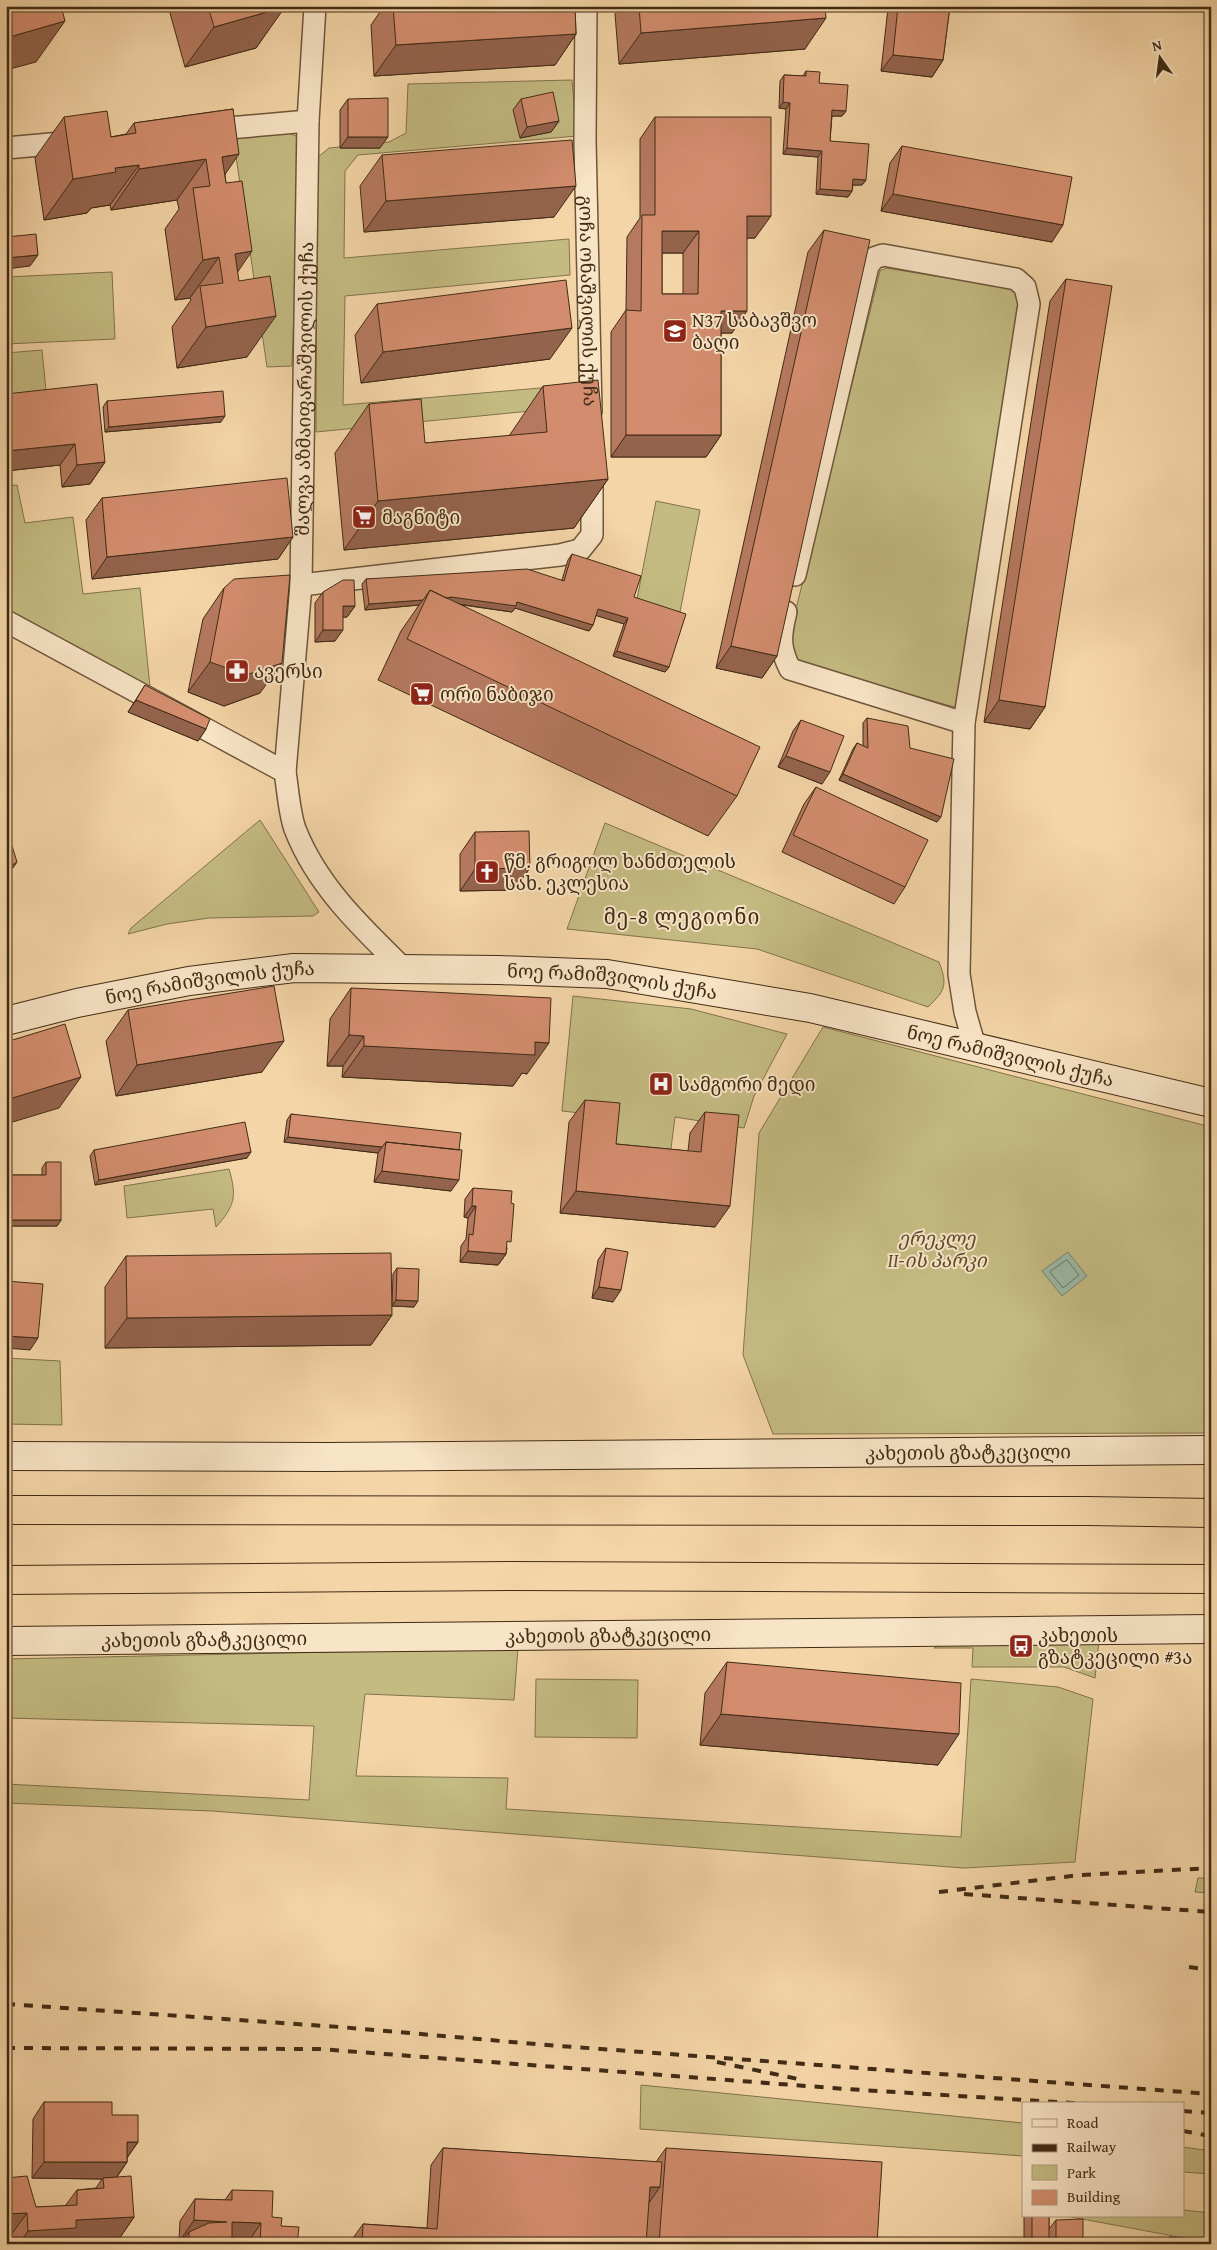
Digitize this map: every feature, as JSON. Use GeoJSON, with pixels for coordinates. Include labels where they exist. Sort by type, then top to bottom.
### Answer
{"type":"FeatureCollection","features":[{"type":"Feature","properties":{"kind":"highway"},"geometry":{"type":"LineString","coordinates":[[6,1510],[1078,1511],[1211,1513]]}},
{"type":"Feature","properties":{"kind":"highway"},"geometry":{"type":"LineString","coordinates":[[6,1580],[503,1576],[1211,1579]]}},
{"type":"Feature","properties":{"kind":"street","name":"შალვა აზმაიფარაშვილის ქუჩა"},"geometry":{"type":"LineString","coordinates":[[315,6],[308,121],[301,585],[285,772],[295,827],[310,862],[349,916],[405,970]]}},
{"type":"Feature","properties":{"kind":"street","name":"გოჩა ონაშვილის ქუჩა"},"geometry":{"type":"LineString","coordinates":[[586,6],[585,140],[591,427]]}},
{"type":"Feature","properties":{"kind":"street"},"geometry":{"type":"LineString","coordinates":[[183,132],[308,121]]}},
{"type":"Feature","properties":{"kind":"street"},"geometry":{"type":"LineString","coordinates":[[6,148],[95,140]]}},
{"type":"Feature","properties":{"kind":"street"},"geometry":{"type":"LineString","coordinates":[[964,723],[790,669],[782,652],[781,634],[868,266],[874,258],[883,255],[1016,279],[1025,287],[1029,304],[964,723],[959,974],[965,1012],[975,1048]]}},
{"type":"Feature","properties":{"kind":"street"},"geometry":{"type":"LineString","coordinates":[[301,585],[560,555],[580,550],[592,535],[592,455]]}},
{"type":"Feature","properties":{"kind":"street"},"geometry":{"type":"LineString","coordinates":[[6,622],[285,772]]}},
{"type":"Feature","properties":{"kind":"street","name":"ნოე რამიშვილის ქუჩა"},"geometry":{"type":"LineString","coordinates":[[6,1021],[76,1003],[188,980],[294,968],[499,970],[607,974],[810,1008],[1211,1103]]}},
{"type":"Feature","properties":{"kind":"street","name":"კახეთის გზატკეცილი"},"geometry":{"type":"LineString","coordinates":[[6,1456],[327,1457],[1211,1450]]}},
{"type":"Feature","properties":{"kind":"street","name":"კახეთის გზატკეცილი"},"geometry":{"type":"LineString","coordinates":[[6,1641],[1211,1629]]}},
{"type":"Feature","properties":{"kind":"green space"},"geometry":{"type":"Polygon","coordinates":[[[572,80],[577,136],[358,155],[345,171],[344,258],[569,239],[570,275],[345,296],[343,405],[552,387],[551,409],[316,432],[317,158],[329,148],[389,142],[406,133],[408,84],[572,80]]]}},
{"type":"Feature","properties":{"kind":"green space"},"geometry":{"type":"Polygon","coordinates":[[[287,132],[300,138],[292,366],[267,367],[233,136],[287,132]]]}},
{"type":"Feature","properties":{"kind":"green space"},"geometry":{"type":"Polygon","coordinates":[[[886,268],[1009,288],[1017,294],[1019,313],[958,708],[806,665],[795,658],[791,640],[793,621],[880,271],[886,268]]]}},
{"type":"Feature","properties":{"kind":"green space"},"geometry":{"type":"Polygon","coordinates":[[[112,272],[115,339],[6,344],[6,277],[112,272]]]}},
{"type":"Feature","properties":{"kind":"green space"},"geometry":{"type":"Polygon","coordinates":[[[42,350],[46,391],[6,396],[6,353],[42,350]]]}},
{"type":"Feature","properties":{"kind":"green space"},"geometry":{"type":"Polygon","coordinates":[[[17,485],[25,523],[73,517],[83,594],[140,588],[150,687],[6,609],[6,486],[17,485]]]}},
{"type":"Feature","properties":{"kind":"green space"},"geometry":{"type":"Polygon","coordinates":[[[656,501],[700,510],[680,612],[636,604],[656,501]]]}},
{"type":"Feature","properties":{"kind":"green space"},"geometry":{"type":"Polygon","coordinates":[[[260,820],[319,912],[313,916],[209,918],[167,924],[128,934],[131,928],[260,820]]]}},
{"type":"Feature","properties":{"kind":"green space"},"geometry":{"type":"Polygon","coordinates":[[[605,823],[939,962],[944,982],[941,992],[928,1007],[757,949],[567,929],[605,823]]]}},
{"type":"Feature","properties":{"kind":"green space"},"geometry":{"type":"Polygon","coordinates":[[[573,996],[691,1009],[787,1034],[754,1096],[744,1128],[675,1117],[669,1164],[615,1156],[617,1117],[562,1111],[573,996]]]}},
{"type":"Feature","properties":{"kind":"green space","name":"ერეკლე II-ის პარკი"},"geometry":{"type":"Polygon","coordinates":[[[823,1027],[1211,1127],[1211,1433],[773,1434],[743,1355],[759,1133],[823,1027]]]}},
{"type":"Feature","properties":{"kind":"green space"},"geometry":{"type":"Polygon","coordinates":[[[229,1169],[233,1186],[233,1200],[231,1207],[216,1227],[213,1209],[127,1218],[124,1186],[229,1169]]]}},
{"type":"Feature","properties":{"kind":"green space"},"geometry":{"type":"Polygon","coordinates":[[[6,1358],[60,1361],[62,1425],[6,1424],[6,1358]]]}},
{"type":"Feature","properties":{"kind":"green space"},"geometry":{"type":"Polygon","coordinates":[[[1099,1641],[1095,1678],[1064,1667],[972,1667],[973,1648],[934,1648],[944,1642],[1099,1641]]]}},
{"type":"Feature","properties":{"kind":"green space"},"geometry":{"type":"Polygon","coordinates":[[[518,1648],[514,1700],[365,1694],[356,1776],[508,1778],[506,1809],[961,1837],[971,1679],[1058,1687],[1093,1699],[1075,1862],[964,1868],[212,1811],[6,1803],[6,1784],[309,1800],[314,1726],[6,1718],[6,1659],[518,1648]]]}},
{"type":"Feature","properties":{"kind":"green space"},"geometry":{"type":"Polygon","coordinates":[[[536,1679],[638,1680],[637,1738],[535,1737],[536,1679]]]}},
{"type":"Feature","properties":{"kind":"green space"},"geometry":{"type":"Polygon","coordinates":[[[1198,1878],[1211,1878],[1211,1893],[1195,1892],[1198,1878]]]}},
{"type":"Feature","properties":{"kind":"green space"},"geometry":{"type":"Polygon","coordinates":[[[641,2085],[1022,2123],[1022,2156],[640,2129],[641,2085]]]}},
{"type":"Feature","properties":{"kind":"green space"},"geometry":{"type":"Polygon","coordinates":[[[1184,2147],[1211,2151],[1211,2174],[1184,2172],[1184,2147]]]}},
{"type":"Feature","properties":{"kind":"green space"},"geometry":{"type":"Polygon","coordinates":[[[1184,2210],[1211,2213],[1211,2243],[1077,2218],[1184,2218],[1184,2210]]]}},
{"type":"Feature","properties":{"kind":"water"},"geometry":{"type":"Polygon","coordinates":[[[1068,1252],[1087,1276],[1062,1296],[1042,1271],[1068,1252]]]}},
{"type":"Feature","properties":{"kind":"building"},"geometry":{"type":"Polygon","coordinates":[[[6,6],[61,6],[65,21],[6,38],[6,6]]]}},
{"type":"Feature","properties":{"kind":"building"},"geometry":{"type":"Polygon","coordinates":[[[208,6],[285,6],[285,7],[214,27],[208,6]]]}},
{"type":"Feature","properties":{"kind":"building"},"geometry":{"type":"Polygon","coordinates":[[[393,6],[575,6],[576,34],[396,45],[393,6]]]}},
{"type":"Feature","properties":{"kind":"building"},"geometry":{"type":"Polygon","coordinates":[[[639,6],[825,6],[826,18],[641,33],[639,6]]]}},
{"type":"Feature","properties":{"kind":"building"},"geometry":{"type":"Polygon","coordinates":[[[898,6],[950,6],[943,60],[893,55],[898,6]]]}},
{"type":"Feature","properties":{"kind":"building"},"geometry":{"type":"Polygon","coordinates":[[[806,71],[820,72],[819,83],[848,85],[846,111],[832,110],[830,141],[869,144],[866,180],[853,179],[852,191],[820,189],[822,151],[787,148],[790,103],[783,102],[784,75],[806,76],[806,71]]]}},
{"type":"Feature","properties":{"kind":"building"},"geometry":{"type":"Polygon","coordinates":[[[553,92],[559,121],[527,127],[521,99],[553,92]]]}},
{"type":"Feature","properties":{"kind":"building"},"geometry":{"type":"Polygon","coordinates":[[[388,98],[388,137],[348,137],[348,99],[388,98]]]}},
{"type":"Feature","properties":{"kind":"building"},"geometry":{"type":"Polygon","coordinates":[[[233,109],[239,154],[222,157],[226,183],[242,181],[252,251],[235,254],[239,281],[270,276],[276,316],[206,327],[200,286],[223,283],[219,257],[203,260],[193,188],[210,186],[206,159],[139,169],[139,165],[115,168],[116,172],[73,179],[64,117],[107,111],[111,137],[136,133],[134,123],[233,109]]]}},
{"type":"Feature","properties":{"kind":"building"},"geometry":{"type":"Polygon","coordinates":[[[655,117],[771,117],[771,216],[747,216],[747,311],[721,311],[721,435],[626,435],[626,310],[641,311],[642,215],[655,215],[655,117]],[[662,231],[662,294],[698,294],[699,231],[662,231]]]}},
{"type":"Feature","properties":{"kind":"building"},"geometry":{"type":"Polygon","coordinates":[[[572,140],[576,186],[386,201],[382,155],[572,140]]]}},
{"type":"Feature","properties":{"kind":"building"},"geometry":{"type":"Polygon","coordinates":[[[902,146],[1072,177],[1063,225],[893,194],[902,146]]]}},
{"type":"Feature","properties":{"kind":"building"},"geometry":{"type":"Polygon","coordinates":[[[824,230],[870,240],[777,656],[731,646],[824,230]]]}},
{"type":"Feature","properties":{"kind":"building"},"geometry":{"type":"Polygon","coordinates":[[[36,234],[38,255],[6,258],[6,237],[36,234]]]}},
{"type":"Feature","properties":{"kind":"building"},"geometry":{"type":"Polygon","coordinates":[[[1066,279],[1112,286],[1045,707],[999,700],[1066,279]]]}},
{"type":"Feature","properties":{"kind":"building"},"geometry":{"type":"Polygon","coordinates":[[[566,280],[572,328],[383,352],[377,304],[566,280]]]}},
{"type":"Feature","properties":{"kind":"building"},"geometry":{"type":"Polygon","coordinates":[[[598,380],[608,479],[378,501],[369,404],[421,399],[425,443],[547,432],[543,386],[598,380]]]}},
{"type":"Feature","properties":{"kind":"building"},"geometry":{"type":"Polygon","coordinates":[[[97,384],[105,462],[77,465],[75,444],[6,451],[6,394],[97,384]]]}},
{"type":"Feature","properties":{"kind":"building"},"geometry":{"type":"Polygon","coordinates":[[[223,391],[225,416],[109,427],[107,401],[223,391]]]}},
{"type":"Feature","properties":{"kind":"building"},"geometry":{"type":"Polygon","coordinates":[[[287,478],[293,537],[107,557],[102,498],[287,478]]]}},
{"type":"Feature","properties":{"kind":"building"},"geometry":{"type":"Polygon","coordinates":[[[572,554],[641,576],[634,597],[686,614],[669,667],[617,651],[628,618],[598,609],[593,625],[517,602],[516,606],[451,597],[446,598],[430,590],[423,600],[369,604],[366,579],[527,569],[564,581],[572,554]]]}},
{"type":"Feature","properties":{"kind":"building"},"geometry":{"type":"Polygon","coordinates":[[[290,575],[282,663],[246,675],[210,662],[224,588],[234,579],[290,575]]]}},
{"type":"Feature","properties":{"kind":"building"},"geometry":{"type":"Polygon","coordinates":[[[343,580],[354,580],[355,606],[343,606],[343,630],[323,630],[323,592],[343,580]]]}},
{"type":"Feature","properties":{"kind":"building"},"geometry":{"type":"Polygon","coordinates":[[[430,590],[760,747],[737,796],[407,639],[430,590]]]}},
{"type":"Feature","properties":{"kind":"building"},"geometry":{"type":"Polygon","coordinates":[[[145,685],[210,719],[206,729],[136,700],[145,685]]]}},
{"type":"Feature","properties":{"kind":"building"},"geometry":{"type":"Polygon","coordinates":[[[867,718],[908,726],[910,748],[954,759],[941,817],[843,774],[857,743],[868,748],[867,718]]]}},
{"type":"Feature","properties":{"kind":"building"},"geometry":{"type":"Polygon","coordinates":[[[801,720],[844,736],[830,772],[786,756],[801,720]]]}},
{"type":"Feature","properties":{"kind":"building"},"geometry":{"type":"Polygon","coordinates":[[[816,787],[928,840],[905,887],[793,835],[816,787]]]}},
{"type":"Feature","properties":{"kind":"building"},"geometry":{"type":"Polygon","coordinates":[[[529,831],[530,868],[475,869],[475,832],[529,831]]]}},
{"type":"Feature","properties":{"kind":"building"},"geometry":{"type":"Polygon","coordinates":[[[12,846],[17,862],[12,865],[6,850],[12,846]]]}},
{"type":"Feature","properties":{"kind":"building"},"geometry":{"type":"Polygon","coordinates":[[[6,850],[12,866],[6,868],[6,850]]]}},
{"type":"Feature","properties":{"kind":"building"},"geometry":{"type":"Polygon","coordinates":[[[274,986],[284,1041],[137,1065],[128,1010],[274,986]]]}},
{"type":"Feature","properties":{"kind":"building"},"geometry":{"type":"Polygon","coordinates":[[[351,988],[551,998],[549,1043],[535,1042],[535,1055],[364,1046],[364,1036],[349,1035],[351,988]]]}},
{"type":"Feature","properties":{"kind":"building"},"geometry":{"type":"Polygon","coordinates":[[[65,1024],[81,1077],[6,1100],[6,1042],[65,1024]]]}},
{"type":"Feature","properties":{"kind":"building"},"geometry":{"type":"Polygon","coordinates":[[[585,1100],[620,1103],[616,1144],[701,1152],[705,1112],[739,1115],[730,1206],[576,1191],[585,1100]]]}},
{"type":"Feature","properties":{"kind":"building"},"geometry":{"type":"Polygon","coordinates":[[[291,1114],[461,1133],[459,1150],[386,1142],[382,1147],[288,1137],[291,1114]]]}},
{"type":"Feature","properties":{"kind":"building"},"geometry":{"type":"Polygon","coordinates":[[[245,1122],[251,1152],[99,1180],[94,1150],[245,1122]]]}},
{"type":"Feature","properties":{"kind":"building"},"geometry":{"type":"Polygon","coordinates":[[[386,1142],[462,1150],[459,1180],[382,1171],[386,1142]]]}},
{"type":"Feature","properties":{"kind":"building"},"geometry":{"type":"Polygon","coordinates":[[[46,1162],[61,1162],[61,1220],[6,1220],[6,1175],[46,1175],[46,1162]]]}},
{"type":"Feature","properties":{"kind":"building"},"geometry":{"type":"Polygon","coordinates":[[[473,1188],[512,1191],[511,1203],[514,1204],[511,1242],[507,1241],[506,1254],[468,1251],[469,1234],[473,1235],[476,1206],[472,1206],[473,1188]]]}},
{"type":"Feature","properties":{"kind":"building"},"geometry":{"type":"Polygon","coordinates":[[[606,1248],[628,1252],[621,1290],[599,1287],[606,1248]]]}},
{"type":"Feature","properties":{"kind":"building"},"geometry":{"type":"Polygon","coordinates":[[[391,1253],[392,1315],[127,1318],[126,1256],[391,1253]]]}},
{"type":"Feature","properties":{"kind":"building"},"geometry":{"type":"Polygon","coordinates":[[[397,1268],[419,1269],[418,1301],[396,1300],[397,1268]]]}},
{"type":"Feature","properties":{"kind":"building"},"geometry":{"type":"Polygon","coordinates":[[[6,1281],[43,1284],[38,1338],[6,1336],[6,1281]]]}},
{"type":"Feature","properties":{"kind":"building"},"geometry":{"type":"Polygon","coordinates":[[[727,1662],[961,1683],[959,1734],[721,1714],[727,1662]]]}},
{"type":"Feature","properties":{"kind":"building"},"geometry":{"type":"Polygon","coordinates":[[[44,2102],[112,2102],[112,2115],[138,2115],[138,2142],[127,2142],[127,2162],[44,2162],[44,2102]]]}},
{"type":"Feature","properties":{"kind":"building"},"geometry":{"type":"Polygon","coordinates":[[[443,2148],[662,2162],[660,2187],[650,2187],[646,2244],[362,2244],[363,2224],[437,2229],[443,2148]]]}},
{"type":"Feature","properties":{"kind":"building"},"geometry":{"type":"Polygon","coordinates":[[[666,2148],[882,2162],[877,2244],[659,2244],[666,2148]]]}},
{"type":"Feature","properties":{"kind":"building"},"geometry":{"type":"Polygon","coordinates":[[[27,2176],[36,2207],[77,2205],[77,2190],[104,2188],[103,2178],[131,2176],[134,2217],[76,2220],[76,2228],[28,2231],[27,2213],[6,2214],[6,2178],[27,2176]]]}},
{"type":"Feature","properties":{"kind":"building"},"geometry":{"type":"Polygon","coordinates":[[[232,2190],[273,2191],[272,2217],[282,2218],[281,2226],[299,2227],[297,2244],[260,2244],[261,2223],[232,2222],[232,2239],[241,2239],[241,2244],[189,2244],[189,2232],[209,2223],[227,2222],[194,2220],[195,2199],[232,2200],[232,2190]]]}},
{"type":"Feature","properties":{"kind":"building"},"geometry":{"type":"Polygon","coordinates":[[[1032,2218],[1049,2218],[1049,2244],[1032,2244],[1032,2218]]]}},
{"type":"Feature","properties":{"kind":"building"},"geometry":{"type":"Polygon","coordinates":[[[1083,2219],[1083,2244],[1056,2244],[1056,2220],[1083,2219]]]}},
{"type":"Feature","properties":{"kind":"building"},"geometry":{"type":"Polygon","coordinates":[[[1170,2237],[1198,2242],[1197,2244],[1169,2244],[1170,2237]]]}},
{"type":"Feature","properties":{"kind":"railway"},"geometry":{"type":"LineString","coordinates":[[939,1892],[1080,1875],[1211,1868]]}},
{"type":"Feature","properties":{"kind":"railway"},"geometry":{"type":"LineString","coordinates":[[964,1894],[1211,1912]]}},
{"type":"Feature","properties":{"kind":"railway"},"geometry":{"type":"LineString","coordinates":[[1189,1967],[1211,1970]]}},
{"type":"Feature","properties":{"kind":"railway"},"geometry":{"type":"LineString","coordinates":[[6,2004],[340,2027],[547,2045],[1211,2094]]}},
{"type":"Feature","properties":{"kind":"railway"},"geometry":{"type":"LineString","coordinates":[[6,2048],[319,2049],[846,2089],[1057,2102]]}},
{"type":"Feature","properties":{"kind":"railway"},"geometry":{"type":"LineString","coordinates":[[717,2062],[803,2080]]}},
{"type":"Feature","properties":{"kind":"railway"},"geometry":{"type":"LineString","coordinates":[[1184,2111],[1211,2113]]}},
{"type":"Feature","properties":{"kind":"railway"},"geometry":{"type":"LineString","coordinates":[[1184,2131],[1211,2136]]}},
{"type":"Feature","properties":{"kind":"place","name":"N37 საბავშვო ბაღი"},"geometry":{"type":"Point","coordinates":[675,331]}},
{"type":"Feature","properties":{"kind":"place","name":"მაგნიტი"},"geometry":{"type":"Point","coordinates":[364,517]}},
{"type":"Feature","properties":{"kind":"place","name":"ავერსი"},"geometry":{"type":"Point","coordinates":[237,671]}},
{"type":"Feature","properties":{"kind":"place","name":"ორი ნაბიჯი"},"geometry":{"type":"Point","coordinates":[422,694]}},
{"type":"Feature","properties":{"kind":"place","name":"წმ. გრიგოლ ხანძთელის სახ. ეკლესია"},"geometry":{"type":"Point","coordinates":[487,872]}},
{"type":"Feature","properties":{"kind":"place","name":"სამგორი მედი"},"geometry":{"type":"Point","coordinates":[661,1084]}},
{"type":"Feature","properties":{"kind":"place","name":"კახეთის გზატკეცილი #3ა"},"geometry":{"type":"Point","coordinates":[1021,1646]}},
{"type":"Feature","properties":{"kind":"district","name":"მე-8 ლეგიონი"},"geometry":{"type":"Point","coordinates":[682,917]}}]}
